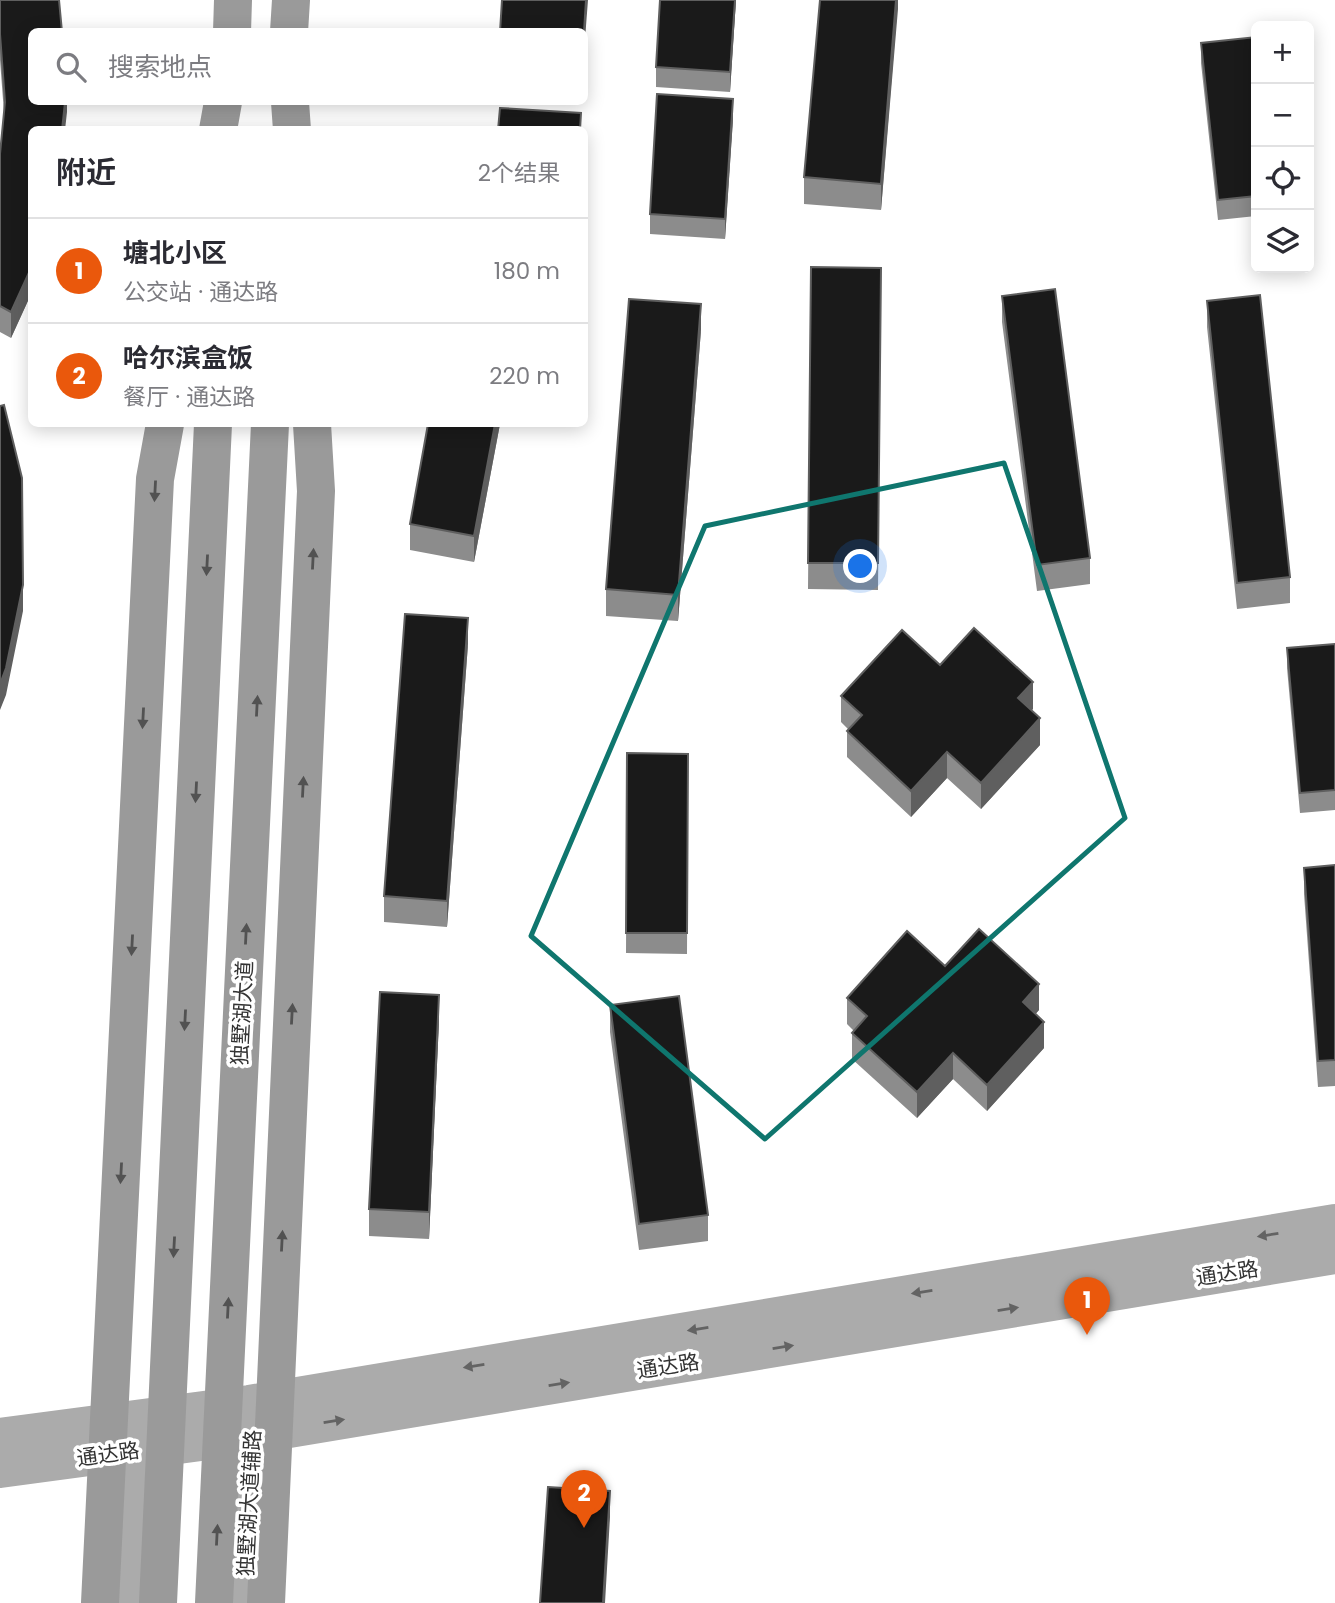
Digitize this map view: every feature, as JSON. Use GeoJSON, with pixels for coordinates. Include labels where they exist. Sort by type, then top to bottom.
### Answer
{"type":"FeatureCollection","features":[{"type":"Feature","properties":{"kind":"highway"},"geometry":{"type":"LineString","coordinates":[[232,28],[233,0]]}},
{"type":"Feature","properties":{"kind":"highway"},"geometry":{"type":"LineString","coordinates":[[289,28],[291,0]]}},
{"type":"Feature","properties":{"kind":"highway"},"geometry":{"type":"LineString","coordinates":[[219,126],[222,105]]}},
{"type":"Feature","properties":{"kind":"highway"},"geometry":{"type":"LineString","coordinates":[[227,126],[229,105]]}},
{"type":"Feature","properties":{"kind":"highway"},"geometry":{"type":"LineString","coordinates":[[285,126],[288,105]]}},
{"type":"Feature","properties":{"kind":"highway"},"geometry":{"type":"LineString","coordinates":[[288,105],[291,126]]}},
{"type":"Feature","properties":{"kind":"highway"},"geometry":{"type":"LineString","coordinates":[[100,1603],[155,479],[164,427]]}},
{"type":"Feature","properties":{"kind":"highway"},"geometry":{"type":"LineString","coordinates":[[158,1603],[213,427]]}},
{"type":"Feature","properties":{"kind":"highway","name":"独墅湖大道"},"geometry":{"type":"LineString","coordinates":[[214,1603],[270,427]]}},
{"type":"Feature","properties":{"kind":"highway"},"geometry":{"type":"LineString","coordinates":[[266,1603],[316,505],[312,427]]}},
{"type":"Feature","properties":{"kind":"main road","name":"通达路"},"geometry":{"type":"LineString","coordinates":[[253,1419],[1335,1223]]}},
{"type":"Feature","properties":{"kind":"main road","name":"通达路"},"geometry":{"type":"LineString","coordinates":[[0,1437],[133,1435],[253,1419],[1335,1255]]}},
{"type":"Feature","properties":{"kind":"main road","name":"独墅湖大道辅路"},"geometry":{"type":"LineString","coordinates":[[244,1603],[253,1419]]}},
{"type":"Feature","properties":{"kind":"main road","name":"通达路"},"geometry":{"type":"LineString","coordinates":[[0,1469],[133,1435]]}},
{"type":"Feature","properties":{"kind":"main road"},"geometry":{"type":"LineString","coordinates":[[125,1603],[133,1435]]}},
{"type":"Feature","properties":{"kind":"highlighted area"},"geometry":{"type":"Polygon","coordinates":[[[1004,463],[1125,818],[765,1139],[531,936],[705,526],[1004,463]]]}},
{"type":"Feature","properties":{"kind":"building"},"geometry":{"type":"Polygon","coordinates":[[[0,0],[59,0],[62,28],[28,28],[28,105],[65,105],[62,126],[28,126],[28,275],[11,312],[0,306],[0,154],[5,102],[0,0]]]}},
{"type":"Feature","properties":{"kind":"building"},"geometry":{"type":"Polygon","coordinates":[[[502,0],[586,0],[584,28],[500,28],[502,0]]]}},
{"type":"Feature","properties":{"kind":"building"},"geometry":{"type":"Polygon","coordinates":[[[660,0],[735,0],[730,72],[656,67],[660,0]]]}},
{"type":"Feature","properties":{"kind":"building"},"geometry":{"type":"Polygon","coordinates":[[[820,0],[896,0],[881,184],[804,177],[820,0]]]}},
{"type":"Feature","properties":{"kind":"building"},"geometry":{"type":"Polygon","coordinates":[[[1251,38],[1251,197],[1218,200],[1201,43],[1251,38]]]}},
{"type":"Feature","properties":{"kind":"building"},"geometry":{"type":"Polygon","coordinates":[[[657,94],[733,99],[725,219],[650,214],[657,94]]]}},
{"type":"Feature","properties":{"kind":"building"},"geometry":{"type":"Polygon","coordinates":[[[500,108],[581,113],[580,126],[498,126],[500,108]]]}},
{"type":"Feature","properties":{"kind":"building"},"geometry":{"type":"Polygon","coordinates":[[[811,267],[881,268],[878,563],[808,563],[811,267]]]}},
{"type":"Feature","properties":{"kind":"building"},"geometry":{"type":"Polygon","coordinates":[[[1055,289],[1090,558],[1037,565],[1002,296],[1055,289]]]}},
{"type":"Feature","properties":{"kind":"building"},"geometry":{"type":"Polygon","coordinates":[[[1260,295],[1290,577],[1237,583],[1207,301],[1260,295]]]}},
{"type":"Feature","properties":{"kind":"building"},"geometry":{"type":"Polygon","coordinates":[[[629,299],[701,304],[678,595],[606,589],[629,299]]]}},
{"type":"Feature","properties":{"kind":"building"},"geometry":{"type":"Polygon","coordinates":[[[4,405],[22,478],[23,585],[6,668],[0,684],[0,406],[4,405]]]}},
{"type":"Feature","properties":{"kind":"building"},"geometry":{"type":"Polygon","coordinates":[[[427,427],[494,427],[474,536],[410,524],[427,427]]]}},
{"type":"Feature","properties":{"kind":"building"},"geometry":{"type":"Polygon","coordinates":[[[405,614],[468,618],[447,901],[384,896],[405,614]]]}},
{"type":"Feature","properties":{"kind":"building"},"geometry":{"type":"Polygon","coordinates":[[[974,628],[1033,682],[1018,698],[1040,718],[981,783],[947,752],[911,791],[847,731],[862,715],[841,696],[902,630],[940,665],[974,628]]]}},
{"type":"Feature","properties":{"kind":"building"},"geometry":{"type":"Polygon","coordinates":[[[1335,644],[1335,790],[1300,793],[1287,648],[1335,644]]]}},
{"type":"Feature","properties":{"kind":"building"},"geometry":{"type":"Polygon","coordinates":[[[627,753],[688,754],[687,933],[626,933],[627,753]]]}},
{"type":"Feature","properties":{"kind":"building"},"geometry":{"type":"Polygon","coordinates":[[[1335,865],[1335,1060],[1318,1061],[1304,868],[1335,865]]]}},
{"type":"Feature","properties":{"kind":"building"},"geometry":{"type":"Polygon","coordinates":[[[979,929],[1039,984],[1023,1002],[1044,1022],[987,1085],[953,1053],[917,1092],[852,1033],[867,1016],[847,998],[907,931],[945,966],[979,929]]]}},
{"type":"Feature","properties":{"kind":"building"},"geometry":{"type":"Polygon","coordinates":[[[380,992],[439,995],[429,1212],[369,1209],[380,992]]]}},
{"type":"Feature","properties":{"kind":"building"},"geometry":{"type":"Polygon","coordinates":[[[679,996],[708,1215],[639,1224],[610,1005],[679,996]]]}},
{"type":"Feature","properties":{"kind":"building"},"geometry":{"type":"Polygon","coordinates":[[[548,1487],[610,1491],[603,1603],[540,1603],[548,1487]]]}},
{"type":"Feature","properties":{"kind":"place","name":"塘北小区"},"geometry":{"type":"Point","coordinates":[1087,1335]}},
{"type":"Feature","properties":{"kind":"place","name":"哈尔滨盒饭"},"geometry":{"type":"Point","coordinates":[584,1528]}}]}
